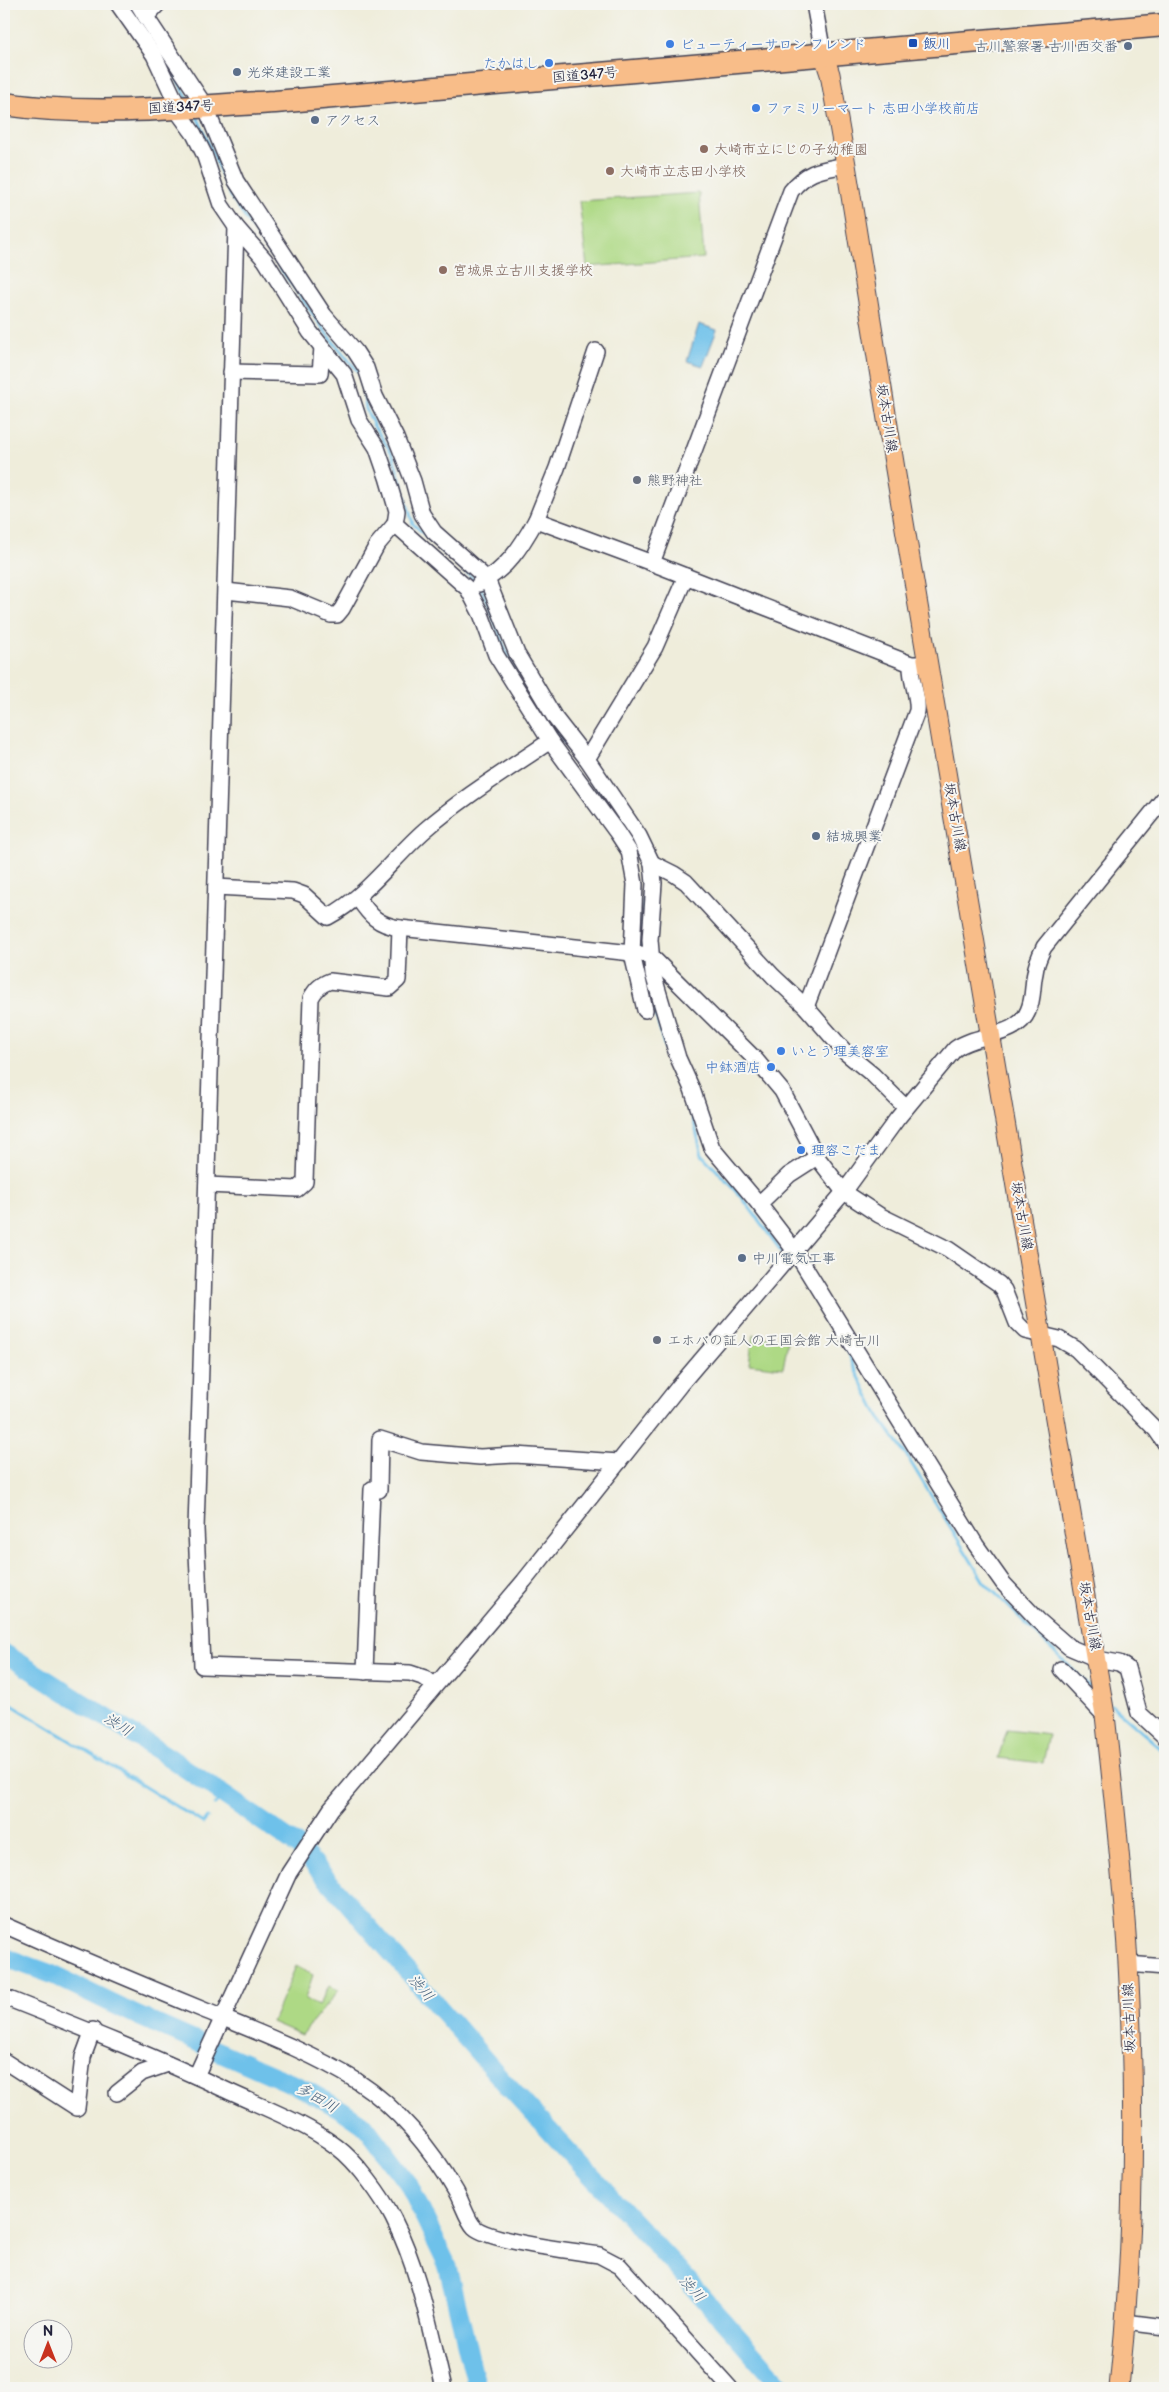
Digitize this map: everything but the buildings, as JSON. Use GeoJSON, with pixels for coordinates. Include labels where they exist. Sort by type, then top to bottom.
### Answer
{"type":"FeatureCollection","features":[{"type":"Feature","properties":{"kind":"highway","name":"国道347号"},"geometry":{"type":"LineString","coordinates":[[4,104],[36,108],[131,110],[295,100],[1165,25]]}},
{"type":"Feature","properties":{"kind":"main road","name":"坂本古川線"},"geometry":{"type":"LineString","coordinates":[[823,53],[830,74],[846,165],[920,664],[991,1034],[1106,1716],[1118,1833],[1128,1964],[1132,2096],[1131,2199],[1125,2322],[1119,2388]]}},
{"type":"Feature","properties":{"kind":"street"},"geometry":{"type":"LineString","coordinates":[[118,4],[154,55],[175,100],[189,107]]}},
{"type":"Feature","properties":{"kind":"street"},"geometry":{"type":"LineString","coordinates":[[138,4],[189,107],[324,315],[355,351],[366,368],[375,396],[396,438],[413,481],[422,514],[434,532],[478,584],[628,851],[635,884],[645,1010]]}},
{"type":"Feature","properties":{"kind":"street"},"geometry":{"type":"LineString","coordinates":[[146,17],[158,4]]}},
{"type":"Feature","properties":{"kind":"street"},"geometry":{"type":"LineString","coordinates":[[814,4],[823,53]]}},
{"type":"Feature","properties":{"kind":"street"},"geometry":{"type":"LineString","coordinates":[[189,107],[194,134],[204,154],[221,205],[236,227],[265,260],[322,347],[344,374],[359,420],[377,448],[397,511],[395,524],[378,544],[342,609],[337,614],[330,614],[290,598],[226,591]]}},
{"type":"Feature","properties":{"kind":"street"},"geometry":{"type":"LineString","coordinates":[[652,563],[791,191],[802,178],[814,171],[846,165]]}},
{"type":"Feature","properties":{"kind":"street"},"geometry":{"type":"LineString","coordinates":[[236,227],[196,1529],[202,1666],[410,1673],[426,1678],[434,1685]]}},
{"type":"Feature","properties":{"kind":"street"},"geometry":{"type":"LineString","coordinates":[[231,372],[320,374],[322,347]]}},
{"type":"Feature","properties":{"kind":"street"},"geometry":{"type":"LineString","coordinates":[[478,584],[503,568],[518,552],[536,520],[557,468],[596,351]]}},
{"type":"Feature","properties":{"kind":"street"},"geometry":{"type":"LineString","coordinates":[[536,520],[920,664],[910,677],[918,705],[917,711],[806,1007]]}},
{"type":"Feature","properties":{"kind":"street"},"geometry":{"type":"LineString","coordinates":[[395,524],[478,584],[481,614],[496,655],[550,740],[578,761],[639,836],[652,863],[654,883],[641,954],[658,996],[678,1058],[692,1089],[712,1148],[759,1204],[790,1256],[976,1545],[1003,1583],[1038,1620],[1069,1647],[1097,1659],[1120,1663],[1127,1668],[1139,1713],[1165,1738]]}},
{"type":"Feature","properties":{"kind":"street"},"geometry":{"type":"LineString","coordinates":[[578,761],[655,647],[686,576]]}},
{"type":"Feature","properties":{"kind":"street"},"geometry":{"type":"LineString","coordinates":[[216,887],[293,891],[304,895],[328,917],[358,898],[425,830],[455,806],[550,740]]}},
{"type":"Feature","properties":{"kind":"street"},"geometry":{"type":"LineString","coordinates":[[198,2073],[292,1869],[331,1809],[524,1580],[619,1462],[844,1192],[906,1108],[955,1049],[962,1044],[1021,1022],[1028,1011],[1036,966],[1044,947],[1165,797]]}},
{"type":"Feature","properties":{"kind":"street"},"geometry":{"type":"LineString","coordinates":[[652,863],[686,882],[773,976],[806,1007],[846,1053],[873,1075],[906,1108]]}},
{"type":"Feature","properties":{"kind":"street"},"geometry":{"type":"LineString","coordinates":[[358,898],[369,914],[378,922],[400,928],[641,954],[765,1071],[788,1101],[817,1157],[844,1192],[879,1215],[948,1249],[999,1284],[1004,1290],[1017,1323],[1025,1331],[1059,1339],[1076,1350],[1160,1427],[1165,1443]]}},
{"type":"Feature","properties":{"kind":"street"},"geometry":{"type":"LineString","coordinates":[[207,1185],[297,1189],[305,1182],[311,998],[321,984],[330,981],[390,988],[394,985],[398,980],[400,928]]}},
{"type":"Feature","properties":{"kind":"street"},"geometry":{"type":"LineString","coordinates":[[759,1204],[788,1175],[817,1157]]}},
{"type":"Feature","properties":{"kind":"street"},"geometry":{"type":"LineString","coordinates":[[365,1672],[372,1489],[379,1490],[380,1439],[421,1452],[480,1457],[515,1455],[619,1462]]}},
{"type":"Feature","properties":{"kind":"street"},"geometry":{"type":"LineString","coordinates":[[1060,1669],[1106,1716]]}},
{"type":"Feature","properties":{"kind":"street"},"geometry":{"type":"LineString","coordinates":[[4,1925],[221,2020],[258,2031],[320,2061],[357,2082],[384,2102],[405,2122],[428,2150],[455,2189],[474,2227],[490,2234],[530,2244],[599,2255],[620,2266],[730,2388]]}},
{"type":"Feature","properties":{"kind":"street"},"geometry":{"type":"LineString","coordinates":[[1128,1964],[1165,1967]]}},
{"type":"Feature","properties":{"kind":"street"},"geometry":{"type":"LineString","coordinates":[[4,1997],[93,2030],[168,2064],[198,2073],[306,2127],[339,2148],[358,2168],[393,2217],[405,2244],[415,2273],[444,2388]]}},
{"type":"Feature","properties":{"kind":"street"},"geometry":{"type":"LineString","coordinates":[[4,2061],[77,2108],[83,2057],[93,2030]]}},
{"type":"Feature","properties":{"kind":"street"},"geometry":{"type":"LineString","coordinates":[[117,2093],[142,2072],[168,2064]]}},
{"type":"Feature","properties":{"kind":"street"},"geometry":{"type":"LineString","coordinates":[[1125,2322],[1165,2327]]}},
{"type":"Feature","properties":{"kind":"green space"},"geometry":{"type":"Polygon","coordinates":[[[699,193],[704,258],[587,267],[579,201],[699,193]]]}},
{"type":"Feature","properties":{"kind":"green space"},"geometry":{"type":"Polygon","coordinates":[[[753,1335],[788,1341],[783,1368],[749,1364],[753,1335]]]}},
{"type":"Feature","properties":{"kind":"green space"},"geometry":{"type":"Polygon","coordinates":[[[1007,1730],[1049,1735],[1043,1763],[998,1758],[1007,1730]]]}},
{"type":"Feature","properties":{"kind":"green space"},"geometry":{"type":"Polygon","coordinates":[[[296,1966],[313,1975],[305,1999],[318,2006],[329,1986],[339,1990],[302,2035],[272,2022],[296,1966]]]}},
{"type":"Feature","properties":{"kind":"water"},"geometry":{"type":"Polygon","coordinates":[[[699,324],[717,330],[703,366],[687,361],[699,324]]]}},
{"type":"Feature","properties":{"kind":"waterway"},"geometry":{"type":"LineString","coordinates":[[172,69],[188,99]]}},
{"type":"Feature","properties":{"kind":"waterway"},"geometry":{"type":"LineString","coordinates":[[197,116],[231,197],[329,337],[361,375],[366,409],[374,426],[393,455],[413,524],[476,581]]}},
{"type":"Feature","properties":{"kind":"waterway"},"geometry":{"type":"LineString","coordinates":[[481,588],[507,653],[544,714]]}},
{"type":"Feature","properties":{"kind":"waterway"},"geometry":{"type":"LineString","coordinates":[[550,723],[608,803]]}},
{"type":"Feature","properties":{"kind":"waterway"},"geometry":{"type":"LineString","coordinates":[[638,850],[645,881],[640,950]]}},
{"type":"Feature","properties":{"kind":"waterway"},"geometry":{"type":"LineString","coordinates":[[642,964],[665,1048],[693,1118],[702,1155],[741,1196],[784,1255]]}},
{"type":"Feature","properties":{"kind":"waterway"},"geometry":{"type":"LineString","coordinates":[[790,1262],[799,1272]]}},
{"type":"Feature","properties":{"kind":"waterway"},"geometry":{"type":"LineString","coordinates":[[831,1324],[848,1351],[879,1417],[905,1453],[984,1582],[1093,1690]]}},
{"type":"Feature","properties":{"kind":"waterway","name":"渋川"},"geometry":{"type":"LineString","coordinates":[[4,1653],[170,1758],[298,1846],[505,2083],[676,2267],[783,2388]]}},
{"type":"Feature","properties":{"kind":"waterway"},"geometry":{"type":"LineString","coordinates":[[4,1700],[203,1823],[207,1818]]}},
{"type":"Feature","properties":{"kind":"waterway"},"geometry":{"type":"LineString","coordinates":[[1111,1705],[1165,1752]]}},
{"type":"Feature","properties":{"kind":"waterway"},"geometry":{"type":"LineString","coordinates":[[215,1805],[223,1793]]}},
{"type":"Feature","properties":{"kind":"waterway","name":"多田川"},"geometry":{"type":"LineString","coordinates":[[4,1957],[51,1974],[138,2016],[304,2089],[342,2110],[364,2125],[408,2183],[448,2267],[477,2388]]}},
{"type":"Feature","properties":{"kind":"place","name":"飯川"},"geometry":{"type":"Point","coordinates":[913,43]}},
{"type":"Feature","properties":{"kind":"place","name":"ビューティーサロン フレンド"},"geometry":{"type":"Point","coordinates":[670,44]}},
{"type":"Feature","properties":{"kind":"place","name":"古川警察署 古川西交番"},"geometry":{"type":"Point","coordinates":[1128,46]}},
{"type":"Feature","properties":{"kind":"place","name":"たかはし"},"geometry":{"type":"Point","coordinates":[549,63]}},
{"type":"Feature","properties":{"kind":"place","name":"光栄建設工業"},"geometry":{"type":"Point","coordinates":[237,72]}},
{"type":"Feature","properties":{"kind":"place","name":"ファミリーマート 志田小学校前店"},"geometry":{"type":"Point","coordinates":[756,108]}},
{"type":"Feature","properties":{"kind":"place","name":"アクセス"},"geometry":{"type":"Point","coordinates":[315,120]}},
{"type":"Feature","properties":{"kind":"place","name":"大崎市立にじの子幼稚園"},"geometry":{"type":"Point","coordinates":[704,149]}},
{"type":"Feature","properties":{"kind":"place","name":"大崎市立志田小学校"},"geometry":{"type":"Point","coordinates":[610,171]}},
{"type":"Feature","properties":{"kind":"place","name":"宮城県立古川支援学校"},"geometry":{"type":"Point","coordinates":[443,270]}},
{"type":"Feature","properties":{"kind":"place","name":"熊野神社"},"geometry":{"type":"Point","coordinates":[637,480]}},
{"type":"Feature","properties":{"kind":"place","name":"結城興業"},"geometry":{"type":"Point","coordinates":[816,836]}},
{"type":"Feature","properties":{"kind":"place","name":"いとう理美容室"},"geometry":{"type":"Point","coordinates":[781,1051]}},
{"type":"Feature","properties":{"kind":"place","name":"中鉢酒店"},"geometry":{"type":"Point","coordinates":[771,1067]}},
{"type":"Feature","properties":{"kind":"place","name":"理容こだま"},"geometry":{"type":"Point","coordinates":[801,1150]}},
{"type":"Feature","properties":{"kind":"place","name":"中川電気工事"},"geometry":{"type":"Point","coordinates":[742,1258]}},
{"type":"Feature","properties":{"kind":"place","name":"エホバの証人の王国会館 大崎古川"},"geometry":{"type":"Point","coordinates":[657,1340]}}]}
